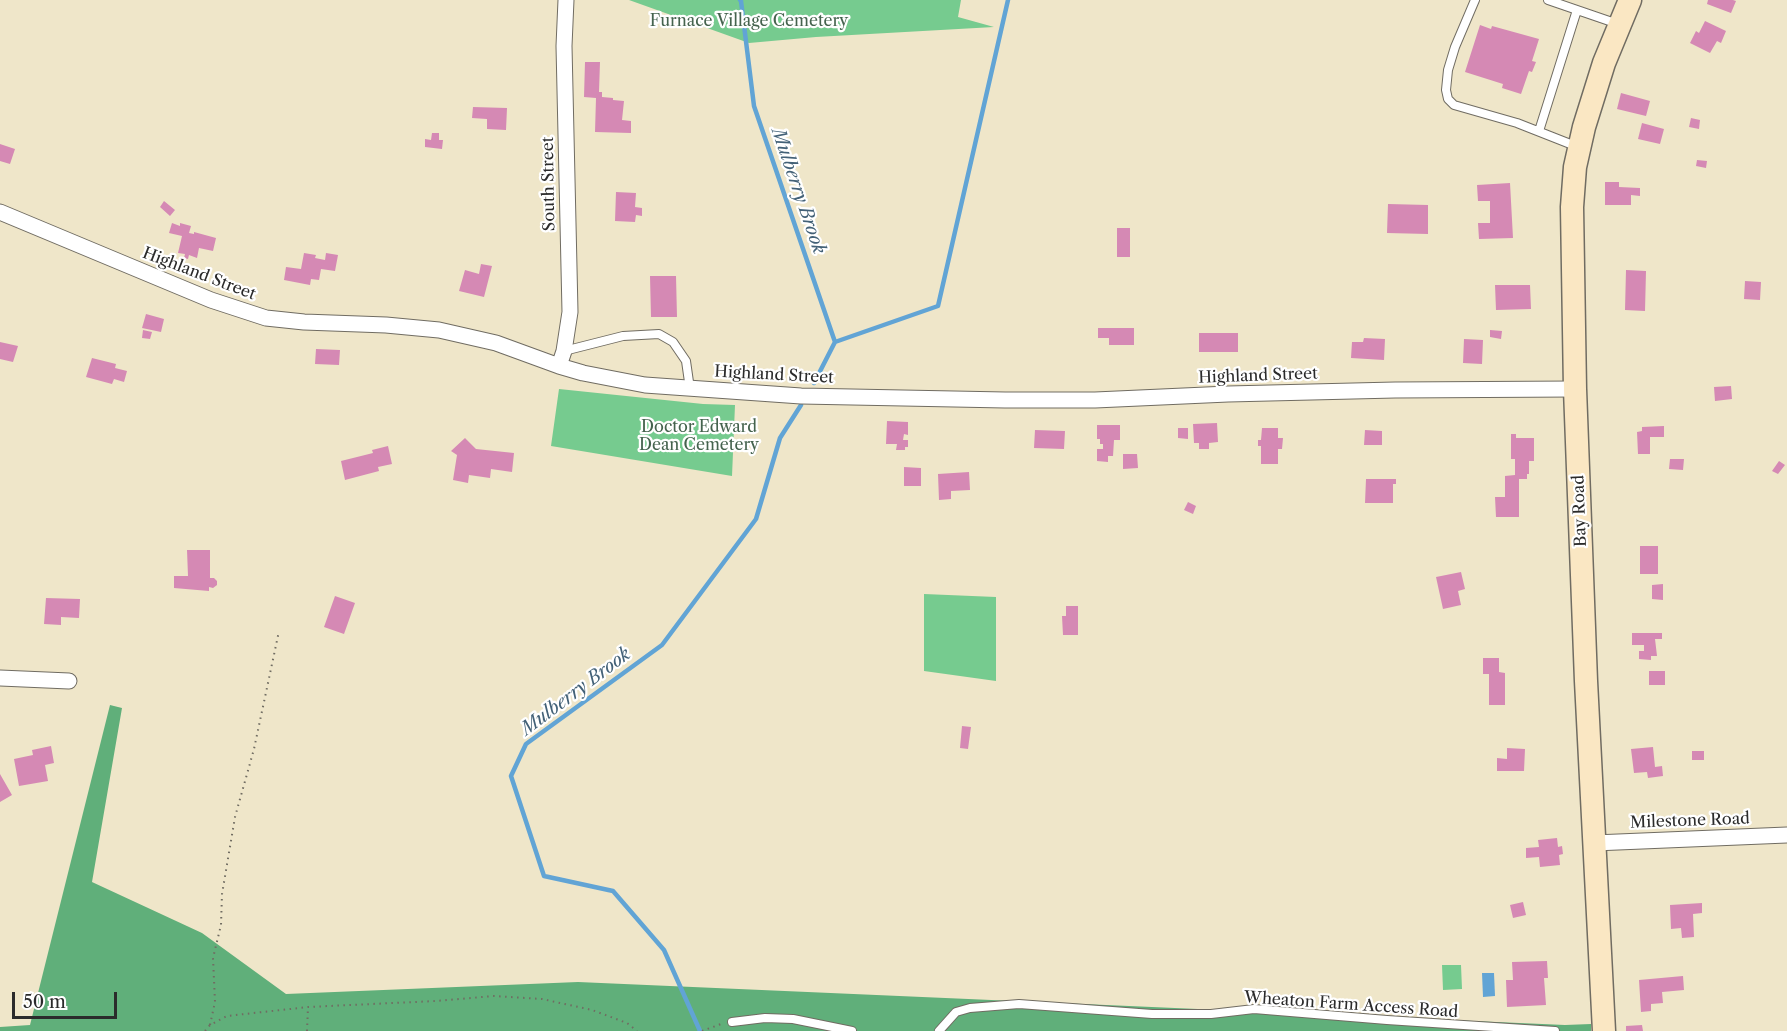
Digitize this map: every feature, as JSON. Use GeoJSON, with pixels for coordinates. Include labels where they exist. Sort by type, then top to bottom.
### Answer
{"type":"FeatureCollection","features":[{"type":"Feature","properties":{"kind":"main road","name":"Bay Road"},"geometry":{"type":"LineString","coordinates":[[1604,1031],[1575,389],[1572,207],[1579,147],[1593,95],[1630,0]]}},
{"type":"Feature","properties":{"kind":"street","name":"South Street"},"geometry":{"type":"LineString","coordinates":[[562,359],[570,312],[564,46],[566,0]]}},
{"type":"Feature","properties":{"kind":"street","name":"Highland Street"},"geometry":{"type":"LineString","coordinates":[[0,212],[211,300],[266,318],[439,330],[562,359],[619,381],[690,389],[801,396],[935,400],[1073,400],[1395,390],[1575,389]]}},
{"type":"Feature","properties":{"kind":"street"},"geometry":{"type":"LineString","coordinates":[[0,678],[69,681]]}},
{"type":"Feature","properties":{"kind":"street","name":"Milestone Road"},"geometry":{"type":"LineString","coordinates":[[1594,843],[1787,836]]}},
{"type":"Feature","properties":{"kind":"lane"},"geometry":{"type":"LineString","coordinates":[[1475,0],[1448,70],[1446,90],[1448,99],[1454,105],[1539,131],[1579,147]]}},
{"type":"Feature","properties":{"kind":"lane"},"geometry":{"type":"LineString","coordinates":[[1548,0],[1620,24]]}},
{"type":"Feature","properties":{"kind":"lane"},"geometry":{"type":"LineString","coordinates":[[1539,131],[1577,10]]}},
{"type":"Feature","properties":{"kind":"lane"},"geometry":{"type":"LineString","coordinates":[[562,359],[623,336],[659,334],[673,342],[686,361],[690,389]]}},
{"type":"Feature","properties":{"kind":"lane","name":"Wheaton Farm Access Road"},"geometry":{"type":"LineString","coordinates":[[939,1031],[956,1012],[970,1008],[1018,1004],[1152,1014],[1211,1014],[1254,1009],[1555,1031]]}},
{"type":"Feature","properties":{"kind":"lane"},"geometry":{"type":"LineString","coordinates":[[732,1022],[765,1018],[793,1018],[852,1031]]}},
{"type":"Feature","properties":{"kind":"path"},"geometry":{"type":"LineString","coordinates":[[210,1025],[215,1002],[213,957],[221,925],[222,894],[235,817],[254,749],[279,631]]}},
{"type":"Feature","properties":{"kind":"path"},"geometry":{"type":"LineString","coordinates":[[205,1031],[210,1025],[227,1016],[308,1006],[436,1001],[494,996],[542,999],[592,1010],[627,1023],[637,1031]]}},
{"type":"Feature","properties":{"kind":"path"},"geometry":{"type":"LineString","coordinates":[[307,1031],[308,1006]]}},
{"type":"Feature","properties":{"kind":"path"},"geometry":{"type":"LineString","coordinates":[[702,1031],[709,1028]]}},
{"type":"Feature","properties":{"kind":"green space","name":"Furnace Village Cemetery"},"geometry":{"type":"Polygon","coordinates":[[[629,0],[961,0],[958,17],[994,27],[749,43],[629,0]]]}},
{"type":"Feature","properties":{"kind":"green space","name":"Doctor Edward Dean Cemetery"},"geometry":{"type":"Polygon","coordinates":[[[559,389],[703,404],[735,405],[732,476],[551,446],[559,389]]]}},
{"type":"Feature","properties":{"kind":"green space"},"geometry":{"type":"Polygon","coordinates":[[[924,594],[996,597],[996,681],[924,671],[924,594]]]}},
{"type":"Feature","properties":{"kind":"green space"},"geometry":{"type":"Polygon","coordinates":[[[110,705],[122,708],[92,882],[202,933],[286,994],[578,982],[1565,1025],[1591,1024],[1591,1031],[0,1031],[0,1027],[30,1025],[110,705]]]}},
{"type":"Feature","properties":{"kind":"green space"},"geometry":{"type":"Polygon","coordinates":[[[1442,965],[1461,965],[1462,989],[1443,990],[1442,965]]]}},
{"type":"Feature","properties":{"kind":"water"},"geometry":{"type":"Polygon","coordinates":[[[1482,973],[1494,973],[1495,996],[1483,997],[1482,973]]]}},
{"type":"Feature","properties":{"kind":"building"},"geometry":{"type":"Polygon","coordinates":[[[1708,0],[1736,1],[1731,13],[1707,4],[1708,0]]]}},
{"type":"Feature","properties":{"kind":"building"},"geometry":{"type":"Polygon","coordinates":[[[1705,21],[1726,31],[1721,43],[1717,41],[1710,53],[1690,43],[1696,31],[1699,33],[1705,21]]]}},
{"type":"Feature","properties":{"kind":"building"},"geometry":{"type":"Polygon","coordinates":[[[1480,25],[1539,39],[1532,61],[1536,62],[1532,72],[1529,71],[1521,94],[1502,88],[1503,84],[1465,72],[1480,25]]]}},
{"type":"Feature","properties":{"kind":"building"},"geometry":{"type":"Polygon","coordinates":[[[585,62],[600,62],[599,92],[602,92],[602,97],[624,101],[622,120],[631,121],[631,133],[595,132],[596,98],[584,97],[585,62]]]}},
{"type":"Feature","properties":{"kind":"building"},"geometry":{"type":"Polygon","coordinates":[[[1621,93],[1650,101],[1646,116],[1617,109],[1621,93]]]}},
{"type":"Feature","properties":{"kind":"building"},"geometry":{"type":"Polygon","coordinates":[[[473,107],[507,108],[506,130],[487,129],[487,119],[472,118],[473,107]]]}},
{"type":"Feature","properties":{"kind":"building"},"geometry":{"type":"Polygon","coordinates":[[[1691,118],[1700,120],[1699,129],[1689,127],[1691,118]]]}},
{"type":"Feature","properties":{"kind":"building"},"geometry":{"type":"Polygon","coordinates":[[[1642,123],[1664,129],[1660,144],[1638,139],[1642,123]]]}},
{"type":"Feature","properties":{"kind":"building"},"geometry":{"type":"Polygon","coordinates":[[[432,133],[439,133],[439,140],[443,140],[442,149],[425,147],[425,139],[431,140],[432,133]]]}},
{"type":"Feature","properties":{"kind":"building"},"geometry":{"type":"Polygon","coordinates":[[[0,144],[15,149],[10,164],[0,161],[0,144]]]}},
{"type":"Feature","properties":{"kind":"building"},"geometry":{"type":"Polygon","coordinates":[[[1697,160],[1707,161],[1706,168],[1696,166],[1697,160]]]}},
{"type":"Feature","properties":{"kind":"building"},"geometry":{"type":"Polygon","coordinates":[[[1605,182],[1619,182],[1619,187],[1640,188],[1640,196],[1631,195],[1631,205],[1605,205],[1605,182]]]}},
{"type":"Feature","properties":{"kind":"building"},"geometry":{"type":"Polygon","coordinates":[[[1510,183],[1513,238],[1479,239],[1478,223],[1490,223],[1490,201],[1478,201],[1477,185],[1510,183]]]}},
{"type":"Feature","properties":{"kind":"building"},"geometry":{"type":"Polygon","coordinates":[[[616,192],[636,193],[635,207],[642,208],[642,216],[636,215],[635,222],[615,221],[616,192]]]}},
{"type":"Feature","properties":{"kind":"building"},"geometry":{"type":"Polygon","coordinates":[[[164,201],[175,210],[170,216],[160,207],[164,201]]]}},
{"type":"Feature","properties":{"kind":"building"},"geometry":{"type":"Polygon","coordinates":[[[1388,204],[1428,205],[1428,234],[1387,233],[1388,204]]]}},
{"type":"Feature","properties":{"kind":"building"},"geometry":{"type":"Polygon","coordinates":[[[172,223],[191,226],[189,233],[194,234],[194,232],[216,238],[213,251],[199,248],[197,258],[189,255],[188,259],[184,258],[185,254],[178,253],[182,236],[169,233],[172,223]]]}},
{"type":"Feature","properties":{"kind":"building"},"geometry":{"type":"Polygon","coordinates":[[[1117,228],[1130,228],[1130,257],[1117,257],[1117,228]]]}},
{"type":"Feature","properties":{"kind":"building"},"geometry":{"type":"Polygon","coordinates":[[[304,253],[316,255],[315,258],[325,260],[326,253],[338,255],[335,271],[321,269],[319,280],[311,279],[310,285],[284,280],[286,267],[301,269],[304,253]]]}},
{"type":"Feature","properties":{"kind":"building"},"geometry":{"type":"Polygon","coordinates":[[[481,264],[492,266],[484,297],[459,291],[465,270],[479,274],[481,264]]]}},
{"type":"Feature","properties":{"kind":"building"},"geometry":{"type":"Polygon","coordinates":[[[1626,270],[1646,271],[1645,311],[1625,310],[1626,270]]]}},
{"type":"Feature","properties":{"kind":"building"},"geometry":{"type":"Polygon","coordinates":[[[650,276],[676,276],[677,317],[651,317],[650,276]]]}},
{"type":"Feature","properties":{"kind":"building"},"geometry":{"type":"Polygon","coordinates":[[[1745,281],[1761,282],[1760,300],[1744,299],[1745,281]]]}},
{"type":"Feature","properties":{"kind":"building"},"geometry":{"type":"Polygon","coordinates":[[[1495,285],[1530,285],[1531,309],[1496,310],[1495,285]]]}},
{"type":"Feature","properties":{"kind":"building"},"geometry":{"type":"Polygon","coordinates":[[[146,314],[164,319],[161,332],[142,328],[146,314]]]}},
{"type":"Feature","properties":{"kind":"building"},"geometry":{"type":"Polygon","coordinates":[[[1098,328],[1134,328],[1134,345],[1109,345],[1109,338],[1098,338],[1098,328]]]}},
{"type":"Feature","properties":{"kind":"building"},"geometry":{"type":"Polygon","coordinates":[[[143,330],[152,332],[150,339],[142,338],[143,330]]]}},
{"type":"Feature","properties":{"kind":"building"},"geometry":{"type":"Polygon","coordinates":[[[1490,330],[1502,331],[1501,339],[1490,337],[1490,330]]]}},
{"type":"Feature","properties":{"kind":"building"},"geometry":{"type":"Polygon","coordinates":[[[1199,333],[1238,333],[1238,352],[1199,352],[1199,333]]]}},
{"type":"Feature","properties":{"kind":"building"},"geometry":{"type":"Polygon","coordinates":[[[1364,338],[1385,339],[1384,360],[1351,358],[1352,342],[1363,342],[1364,338]]]}},
{"type":"Feature","properties":{"kind":"building"},"geometry":{"type":"Polygon","coordinates":[[[1464,339],[1483,340],[1482,364],[1463,363],[1464,339]]]}},
{"type":"Feature","properties":{"kind":"building"},"geometry":{"type":"Polygon","coordinates":[[[0,342],[18,346],[13,362],[0,359],[0,342]]]}},
{"type":"Feature","properties":{"kind":"building"},"geometry":{"type":"Polygon","coordinates":[[[316,349],[340,350],[339,365],[315,364],[316,349]]]}},
{"type":"Feature","properties":{"kind":"building"},"geometry":{"type":"Polygon","coordinates":[[[92,358],[116,364],[115,368],[127,371],[124,382],[114,379],[112,384],[86,377],[92,358]]]}},
{"type":"Feature","properties":{"kind":"building"},"geometry":{"type":"Polygon","coordinates":[[[1731,386],[1732,399],[1715,401],[1714,387],[1731,386]]]}},
{"type":"Feature","properties":{"kind":"building"},"geometry":{"type":"Polygon","coordinates":[[[887,421],[908,422],[908,435],[904,434],[903,440],[908,440],[908,447],[905,447],[905,450],[896,450],[897,444],[886,444],[887,421]]]}},
{"type":"Feature","properties":{"kind":"building"},"geometry":{"type":"Polygon","coordinates":[[[1217,423],[1218,442],[1209,443],[1209,449],[1199,449],[1199,443],[1194,443],[1193,424],[1217,423]]]}},
{"type":"Feature","properties":{"kind":"building"},"geometry":{"type":"Polygon","coordinates":[[[1097,425],[1120,425],[1120,440],[1114,440],[1113,456],[1108,456],[1108,462],[1097,461],[1097,449],[1103,449],[1103,444],[1100,444],[1100,439],[1097,439],[1097,425]]]}},
{"type":"Feature","properties":{"kind":"building"},"geometry":{"type":"Polygon","coordinates":[[[1664,426],[1664,437],[1650,437],[1650,454],[1638,454],[1637,432],[1642,431],[1642,427],[1664,426]]]}},
{"type":"Feature","properties":{"kind":"building"},"geometry":{"type":"Polygon","coordinates":[[[1178,428],[1188,428],[1188,439],[1178,438],[1178,428]]]}},
{"type":"Feature","properties":{"kind":"building"},"geometry":{"type":"Polygon","coordinates":[[[1262,428],[1278,428],[1278,438],[1283,438],[1282,449],[1278,449],[1278,464],[1261,464],[1261,446],[1258,446],[1258,440],[1261,440],[1262,428]]]}},
{"type":"Feature","properties":{"kind":"building"},"geometry":{"type":"Polygon","coordinates":[[[1035,430],[1065,431],[1064,449],[1034,448],[1035,430]]]}},
{"type":"Feature","properties":{"kind":"building"},"geometry":{"type":"Polygon","coordinates":[[[1365,430],[1382,431],[1382,445],[1364,445],[1365,430]]]}},
{"type":"Feature","properties":{"kind":"building"},"geometry":{"type":"Polygon","coordinates":[[[1511,434],[1516,434],[1516,438],[1534,438],[1534,461],[1529,461],[1527,479],[1519,479],[1519,517],[1496,517],[1495,497],[1505,497],[1505,476],[1515,475],[1515,459],[1511,459],[1511,434]]]}},
{"type":"Feature","properties":{"kind":"building"},"geometry":{"type":"Polygon","coordinates":[[[465,438],[476,449],[514,453],[512,472],[491,469],[490,478],[469,475],[468,483],[453,480],[457,455],[451,451],[465,438]]]}},
{"type":"Feature","properties":{"kind":"building"},"geometry":{"type":"Polygon","coordinates":[[[388,446],[392,464],[378,467],[379,471],[345,480],[341,461],[373,453],[372,450],[388,446]]]}},
{"type":"Feature","properties":{"kind":"building"},"geometry":{"type":"Polygon","coordinates":[[[1123,454],[1137,454],[1138,468],[1123,469],[1123,454]]]}},
{"type":"Feature","properties":{"kind":"building"},"geometry":{"type":"Polygon","coordinates":[[[1670,459],[1684,459],[1683,470],[1669,469],[1670,459]]]}},
{"type":"Feature","properties":{"kind":"building"},"geometry":{"type":"Polygon","coordinates":[[[1779,461],[1785,465],[1778,474],[1772,471],[1779,461]]]}},
{"type":"Feature","properties":{"kind":"building"},"geometry":{"type":"Polygon","coordinates":[[[904,467],[921,468],[921,486],[904,486],[904,467]]]}},
{"type":"Feature","properties":{"kind":"building"},"geometry":{"type":"Polygon","coordinates":[[[969,472],[970,490],[951,491],[951,499],[939,500],[938,474],[969,472]]]}},
{"type":"Feature","properties":{"kind":"building"},"geometry":{"type":"Polygon","coordinates":[[[1366,479],[1396,479],[1396,484],[1393,484],[1393,503],[1365,503],[1366,479]]]}},
{"type":"Feature","properties":{"kind":"building"},"geometry":{"type":"Polygon","coordinates":[[[1188,502],[1196,506],[1193,514],[1184,510],[1188,502]]]}},
{"type":"Feature","properties":{"kind":"building"},"geometry":{"type":"Polygon","coordinates":[[[1640,546],[1658,546],[1658,574],[1640,574],[1640,546]]]}},
{"type":"Feature","properties":{"kind":"building"},"geometry":{"type":"Polygon","coordinates":[[[187,550],[210,550],[210,578],[217,581],[217,585],[213,588],[209,587],[209,591],[174,588],[174,576],[188,576],[187,550]]]}},
{"type":"Feature","properties":{"kind":"building"},"geometry":{"type":"Polygon","coordinates":[[[1461,572],[1465,589],[1458,591],[1461,605],[1443,609],[1436,577],[1461,572]]]}},
{"type":"Feature","properties":{"kind":"building"},"geometry":{"type":"Polygon","coordinates":[[[1663,584],[1663,600],[1652,599],[1652,585],[1663,584]]]}},
{"type":"Feature","properties":{"kind":"building"},"geometry":{"type":"Polygon","coordinates":[[[335,596],[355,603],[344,634],[324,627],[335,596]]]}},
{"type":"Feature","properties":{"kind":"building"},"geometry":{"type":"Polygon","coordinates":[[[46,598],[80,599],[79,618],[61,617],[61,625],[44,624],[46,598]]]}},
{"type":"Feature","properties":{"kind":"building"},"geometry":{"type":"Polygon","coordinates":[[[1066,606],[1078,606],[1078,635],[1063,635],[1062,616],[1066,616],[1066,606]]]}},
{"type":"Feature","properties":{"kind":"building"},"geometry":{"type":"Polygon","coordinates":[[[1632,633],[1662,633],[1662,639],[1655,639],[1657,656],[1651,656],[1651,660],[1639,659],[1639,651],[1644,651],[1644,645],[1632,645],[1632,633]]]}},
{"type":"Feature","properties":{"kind":"building"},"geometry":{"type":"Polygon","coordinates":[[[1483,658],[1499,658],[1499,672],[1505,673],[1505,705],[1489,705],[1489,674],[1483,674],[1483,658]]]}},
{"type":"Feature","properties":{"kind":"building"},"geometry":{"type":"Polygon","coordinates":[[[1649,671],[1665,671],[1665,685],[1649,685],[1649,671]]]}},
{"type":"Feature","properties":{"kind":"building"},"geometry":{"type":"Polygon","coordinates":[[[962,726],[971,727],[968,749],[960,748],[962,726]]]}},
{"type":"Feature","properties":{"kind":"building"},"geometry":{"type":"Polygon","coordinates":[[[51,746],[54,763],[45,765],[48,781],[19,786],[14,759],[33,755],[32,750],[51,746]]]}},
{"type":"Feature","properties":{"kind":"building"},"geometry":{"type":"Polygon","coordinates":[[[1653,747],[1655,767],[1662,766],[1663,776],[1648,778],[1647,772],[1634,773],[1631,749],[1653,747]]]}},
{"type":"Feature","properties":{"kind":"building"},"geometry":{"type":"Polygon","coordinates":[[[1507,748],[1525,749],[1524,771],[1497,771],[1497,758],[1507,759],[1507,748]]]}},
{"type":"Feature","properties":{"kind":"building"},"geometry":{"type":"Polygon","coordinates":[[[1692,751],[1704,751],[1704,760],[1692,760],[1692,751]]]}},
{"type":"Feature","properties":{"kind":"building"},"geometry":{"type":"Polygon","coordinates":[[[0,774],[12,795],[0,802],[0,774]]]}},
{"type":"Feature","properties":{"kind":"building"},"geometry":{"type":"Polygon","coordinates":[[[1557,838],[1558,847],[1562,846],[1563,854],[1559,855],[1560,865],[1540,867],[1539,857],[1526,858],[1526,848],[1539,847],[1538,840],[1557,838]]]}},
{"type":"Feature","properties":{"kind":"building"},"geometry":{"type":"Polygon","coordinates":[[[1523,902],[1526,915],[1513,918],[1510,905],[1523,902]]]}},
{"type":"Feature","properties":{"kind":"building"},"geometry":{"type":"Polygon","coordinates":[[[1702,903],[1702,913],[1693,914],[1694,937],[1682,938],[1681,928],[1671,929],[1670,905],[1702,903]]]}},
{"type":"Feature","properties":{"kind":"building"},"geometry":{"type":"Polygon","coordinates":[[[1547,961],[1548,978],[1544,978],[1546,1005],[1507,1007],[1506,980],[1513,980],[1512,962],[1547,961]]]}},
{"type":"Feature","properties":{"kind":"building"},"geometry":{"type":"Polygon","coordinates":[[[1683,976],[1684,990],[1662,992],[1663,1003],[1651,1004],[1651,1011],[1641,1012],[1639,980],[1683,976]]]}},
{"type":"Feature","properties":{"kind":"building"},"geometry":{"type":"Polygon","coordinates":[[[1642,1025],[1643,1031],[1626,1031],[1626,1026],[1642,1025]]]}},
{"type":"Feature","properties":{"kind":"waterway","name":"Mulberry Brook"},"geometry":{"type":"LineString","coordinates":[[740,0],[754,106],[835,342],[814,383]]}},
{"type":"Feature","properties":{"kind":"waterway"},"geometry":{"type":"LineString","coordinates":[[835,342],[938,306],[1008,0]]}},
{"type":"Feature","properties":{"kind":"waterway","name":"Mulberry Brook"},"geometry":{"type":"LineString","coordinates":[[700,1031],[664,950],[613,891],[544,876],[511,776],[526,744],[662,645],[756,519],[780,438],[801,405]]}}]}
